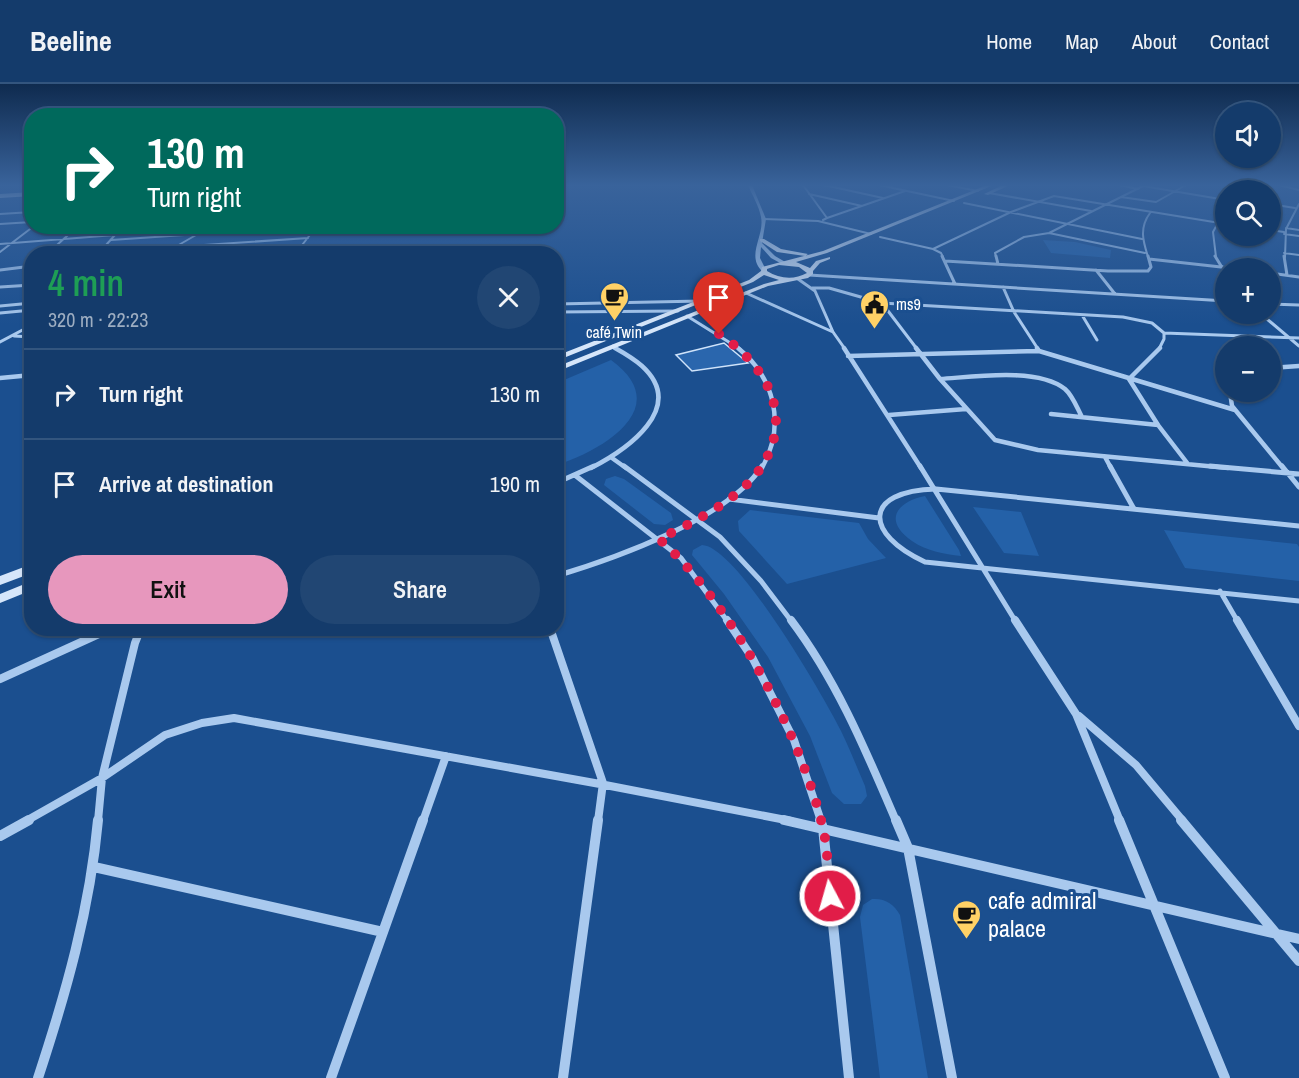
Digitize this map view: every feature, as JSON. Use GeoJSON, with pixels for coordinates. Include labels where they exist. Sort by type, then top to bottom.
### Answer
{"type":"FeatureCollection","features":[{"type":"Feature","properties":{"kind":"main road"},"geometry":{"type":"LineString","coordinates":[[564,356],[751,281],[767,266],[825,252],[878,231]]}},
{"type":"Feature","properties":{"kind":"main road"},"geometry":{"type":"LineString","coordinates":[[564,367],[775,282],[796,279],[810,273],[818,262],[894,231]]}},
{"type":"Feature","properties":{"kind":"main road"},"geometry":{"type":"LineString","coordinates":[[762,242],[784,253],[825,252]]}},
{"type":"Feature","properties":{"kind":"main road"},"geometry":{"type":"LineString","coordinates":[[786,263],[802,266],[810,273]]}},
{"type":"Feature","properties":{"kind":"main road"},"geometry":{"type":"LineString","coordinates":[[763,271],[772,277],[796,279]]}},
{"type":"Feature","properties":{"kind":"main road"},"geometry":{"type":"LineString","coordinates":[[0,581],[24,571]]}},
{"type":"Feature","properties":{"kind":"main road"},"geometry":{"type":"LineString","coordinates":[[0,599],[24,588]]}},
{"type":"Feature","properties":{"kind":"street"},"geometry":{"type":"LineString","coordinates":[[763,231],[757,258],[763,271]]}},
{"type":"Feature","properties":{"kind":"street"},"geometry":{"type":"LineString","coordinates":[[860,231],[871,234]]}},
{"type":"Feature","properties":{"kind":"street"},"geometry":{"type":"LineString","coordinates":[[933,249],[970,231]]}},
{"type":"Feature","properties":{"kind":"street"},"geometry":{"type":"LineString","coordinates":[[998,264],[994,255],[997,251],[1024,237],[1052,231]]}},
{"type":"Feature","properties":{"kind":"street"},"geometry":{"type":"LineString","coordinates":[[1104,231],[1142,239]]}},
{"type":"Feature","properties":{"kind":"street"},"geometry":{"type":"LineString","coordinates":[[945,261],[1144,272],[1150,270],[1142,239],[1143,231]]}},
{"type":"Feature","properties":{"kind":"street"},"geometry":{"type":"LineString","coordinates":[[1214,231],[1214,251],[1217,258]]}},
{"type":"Feature","properties":{"kind":"street"},"geometry":{"type":"LineString","coordinates":[[1281,232],[1299,236]]}},
{"type":"Feature","properties":{"kind":"street"},"geometry":{"type":"LineString","coordinates":[[1049,233],[1145,254]]}},
{"type":"Feature","properties":{"kind":"street"},"geometry":{"type":"LineString","coordinates":[[1284,233],[1287,275]]}},
{"type":"Feature","properties":{"kind":"street"},"geometry":{"type":"LineString","coordinates":[[0,252],[24,234]]}},
{"type":"Feature","properties":{"kind":"street"},"geometry":{"type":"LineString","coordinates":[[56,246],[69,234]]}},
{"type":"Feature","properties":{"kind":"street"},"geometry":{"type":"LineString","coordinates":[[111,240],[199,234]]}},
{"type":"Feature","properties":{"kind":"street"},"geometry":{"type":"LineString","coordinates":[[176,246],[199,234]]}},
{"type":"Feature","properties":{"kind":"street"},"geometry":{"type":"LineString","coordinates":[[301,246],[311,234]]}},
{"type":"Feature","properties":{"kind":"street"},"geometry":{"type":"LineString","coordinates":[[0,244],[115,235]]}},
{"type":"Feature","properties":{"kind":"street"},"geometry":{"type":"LineString","coordinates":[[105,246],[115,235]]}},
{"type":"Feature","properties":{"kind":"street"},"geometry":{"type":"LineString","coordinates":[[880,237],[940,252],[955,284]]}},
{"type":"Feature","properties":{"kind":"street"},"geometry":{"type":"LineString","coordinates":[[189,246],[308,238]]}},
{"type":"Feature","properties":{"kind":"street"},"geometry":{"type":"LineString","coordinates":[[762,242],[773,257],[786,263]]}},
{"type":"Feature","properties":{"kind":"street"},"geometry":{"type":"LineString","coordinates":[[1284,253],[1299,255]]}},
{"type":"Feature","properties":{"kind":"street"},"geometry":{"type":"LineString","coordinates":[[1149,259],[1215,266]]}},
{"type":"Feature","properties":{"kind":"street"},"geometry":{"type":"LineString","coordinates":[[0,270],[24,267]]}},
{"type":"Feature","properties":{"kind":"street"},"geometry":{"type":"LineString","coordinates":[[1096,270],[1114,294]]}},
{"type":"Feature","properties":{"kind":"street"},"geometry":{"type":"LineString","coordinates":[[810,273],[1215,300]]}},
{"type":"Feature","properties":{"kind":"street"},"geometry":{"type":"LineString","coordinates":[[1281,274],[1299,277]]}},
{"type":"Feature","properties":{"kind":"street"},"geometry":{"type":"LineString","coordinates":[[796,279],[812,288],[829,288],[882,303],[1138,319],[1152,323],[1164,333],[1299,338]]}},
{"type":"Feature","properties":{"kind":"street"},"geometry":{"type":"LineString","coordinates":[[0,287],[24,286]]}},
{"type":"Feature","properties":{"kind":"street"},"geometry":{"type":"LineString","coordinates":[[1003,287],[1014,312],[1039,351]]}},
{"type":"Feature","properties":{"kind":"street"},"geometry":{"type":"LineString","coordinates":[[812,288],[833,332],[890,415],[982,569],[1076,714],[1225,1078]]}},
{"type":"Feature","properties":{"kind":"street"},"geometry":{"type":"LineString","coordinates":[[746,293],[833,332]]}},
{"type":"Feature","properties":{"kind":"street"},"geometry":{"type":"LineString","coordinates":[[564,304],[657,300],[701,301]]}},
{"type":"Feature","properties":{"kind":"street"},"geometry":{"type":"LineString","coordinates":[[656,309],[657,300]]}},
{"type":"Feature","properties":{"kind":"street"},"geometry":{"type":"LineString","coordinates":[[882,303],[940,379],[995,440],[1001,443],[1105,457],[1299,474]]}},
{"type":"Feature","properties":{"kind":"street"},"geometry":{"type":"LineString","coordinates":[[0,306],[24,304]]}},
{"type":"Feature","properties":{"kind":"street"},"geometry":{"type":"LineString","coordinates":[[1281,304],[1299,305]]}},
{"type":"Feature","properties":{"kind":"street"},"geometry":{"type":"LineString","coordinates":[[564,312],[656,309],[678,311]]}},
{"type":"Feature","properties":{"kind":"street"},"geometry":{"type":"LineString","coordinates":[[0,313],[24,311]]}},
{"type":"Feature","properties":{"kind":"street"},"geometry":{"type":"LineString","coordinates":[[1082,315],[1097,340]]}},
{"type":"Feature","properties":{"kind":"street"},"geometry":{"type":"LineString","coordinates":[[564,573],[634,550],[698,520],[729,499],[761,469],[772,442],[775,412],[771,389],[760,369],[742,350],[687,316]]}},
{"type":"Feature","properties":{"kind":"street"},"geometry":{"type":"LineString","coordinates":[[1273,324],[1299,346]]}},
{"type":"Feature","properties":{"kind":"street"},"geometry":{"type":"LineString","coordinates":[[0,342],[24,330]]}},
{"type":"Feature","properties":{"kind":"street"},"geometry":{"type":"LineString","coordinates":[[1129,379],[1159,349],[1164,333]]}},
{"type":"Feature","properties":{"kind":"street"},"geometry":{"type":"LineString","coordinates":[[12,336],[24,337]]}},
{"type":"Feature","properties":{"kind":"street"},"geometry":{"type":"LineString","coordinates":[[564,480],[628,448],[645,431],[655,414],[658,397],[652,376],[645,367],[613,346]]}},
{"type":"Feature","properties":{"kind":"street"},"geometry":{"type":"LineString","coordinates":[[848,356],[1039,351],[1235,410]]}},
{"type":"Feature","properties":{"kind":"street"},"geometry":{"type":"LineString","coordinates":[[1281,367],[1299,366]]}},
{"type":"Feature","properties":{"kind":"street"},"geometry":{"type":"LineString","coordinates":[[0,378],[24,376]]}},
{"type":"Feature","properties":{"kind":"street"},"geometry":{"type":"LineString","coordinates":[[940,379],[1016,377],[1049,381],[1065,389],[1082,417]]}},
{"type":"Feature","properties":{"kind":"street"},"geometry":{"type":"LineString","coordinates":[[1129,379],[1158,425],[1188,464]]}},
{"type":"Feature","properties":{"kind":"street"},"geometry":{"type":"LineString","coordinates":[[1232,402],[1235,410],[1299,487]]}},
{"type":"Feature","properties":{"kind":"street"},"geometry":{"type":"LineString","coordinates":[[890,415],[966,409]]}},
{"type":"Feature","properties":{"kind":"street"},"geometry":{"type":"LineString","coordinates":[[1051,414],[1158,425]]}},
{"type":"Feature","properties":{"kind":"street"},"geometry":{"type":"LineString","coordinates":[[1105,457],[1134,509]]}},
{"type":"Feature","properties":{"kind":"street"},"geometry":{"type":"LineString","coordinates":[[612,458],[720,537],[761,581],[808,643],[854,722],[908,848],[952,1078]]}},
{"type":"Feature","properties":{"kind":"street"},"geometry":{"type":"LineString","coordinates":[[576,476],[681,558],[712,598],[753,659],[794,740],[823,828],[849,1078]]}},
{"type":"Feature","properties":{"kind":"street"},"geometry":{"type":"LineString","coordinates":[[1299,526],[936,489],[908,490],[893,496],[883,505],[879,518],[881,528],[890,541],[925,562],[1299,601]]}},
{"type":"Feature","properties":{"kind":"street"},"geometry":{"type":"LineString","coordinates":[[729,499],[879,518]]}},
{"type":"Feature","properties":{"kind":"street"},"geometry":{"type":"LineString","coordinates":[[1220,591],[1299,726]]}},
{"type":"Feature","properties":{"kind":"street"},"geometry":{"type":"LineString","coordinates":[[0,679],[94,636]]}},
{"type":"Feature","properties":{"kind":"street"},"geometry":{"type":"LineString","coordinates":[[38,1078],[68,986],[94,867],[102,778],[138,636]]}},
{"type":"Feature","properties":{"kind":"street"},"geometry":{"type":"LineString","coordinates":[[553,636],[603,783],[563,1078]]}},
{"type":"Feature","properties":{"kind":"street"},"geometry":{"type":"LineString","coordinates":[[1076,714],[1136,765],[1299,961]]}},
{"type":"Feature","properties":{"kind":"street"},"geometry":{"type":"LineString","coordinates":[[0,836],[102,778],[165,735],[202,723],[234,718],[603,783],[823,828],[1154,908],[1299,939]]}},
{"type":"Feature","properties":{"kind":"street"},"geometry":{"type":"LineString","coordinates":[[331,1078],[446,756]]}},
{"type":"Feature","properties":{"kind":"street"},"geometry":{"type":"LineString","coordinates":[[94,867],[383,932]]}},
{"type":"Feature","properties":{"kind":"shaded area"},"geometry":{"type":"Polygon","coordinates":[[[1043,240],[1075,242],[1111,250],[1110,258],[1051,253],[1043,240]]]}},
{"type":"Feature","properties":{"kind":"shaded area"},"geometry":{"type":"Polygon","coordinates":[[[611,360],[629,377],[636,394],[635,410],[626,424],[594,449],[564,462],[564,380],[611,360]]]}},
{"type":"Feature","properties":{"kind":"shaded area"},"geometry":{"type":"Polygon","coordinates":[[[615,476],[624,479],[671,513],[673,520],[665,525],[654,524],[604,485],[606,479],[615,476]]]}},
{"type":"Feature","properties":{"kind":"shaded area"},"geometry":{"type":"Polygon","coordinates":[[[925,496],[961,556],[929,550],[912,541],[903,534],[898,526],[896,520],[900,508],[925,496]]]}},
{"type":"Feature","properties":{"kind":"shaded area"},"geometry":{"type":"Polygon","coordinates":[[[973,507],[1021,512],[1039,556],[1004,553],[973,507]]]}},
{"type":"Feature","properties":{"kind":"shaded area"},"geometry":{"type":"Polygon","coordinates":[[[750,510],[859,523],[868,539],[886,558],[787,584],[739,531],[738,521],[750,510]]]}},
{"type":"Feature","properties":{"kind":"shaded area"},"geometry":{"type":"Polygon","coordinates":[[[1164,530],[1297,544],[1299,547],[1299,581],[1185,568],[1164,530]]]}},
{"type":"Feature","properties":{"kind":"shaded area"},"geometry":{"type":"Polygon","coordinates":[[[702,545],[717,552],[736,570],[757,595],[799,657],[832,713],[865,786],[867,796],[861,804],[844,804],[832,793],[810,736],[768,657],[724,594],[692,555],[693,550],[702,545]]]}},
{"type":"Feature","properties":{"kind":"shaded area"},"geometry":{"type":"Polygon","coordinates":[[[872,899],[889,903],[900,915],[928,1078],[880,1078],[860,917],[863,905],[872,899]]]}},
{"type":"Feature","properties":{"kind":"building"},"geometry":{"type":"Polygon","coordinates":[[[724,343],[748,363],[692,371],[676,355],[724,343]]]}},
{"type":"Feature","properties":{"kind":"place","name":"café Twin"},"geometry":{"type":"Point","coordinates":[614,322]}},
{"type":"Feature","properties":{"kind":"place","name":"ms9"},"geometry":{"type":"Point","coordinates":[875,330]}},
{"type":"Feature","properties":{"kind":"place","name":"cafe admiral palace"},"geometry":{"type":"Point","coordinates":[967,940]}},
{"type":"Feature","properties":{"kind":"route"},"geometry":{"type":"LineString","coordinates":[[719,334],[751,359],[760,369],[770,387],[775,412],[772,442],[761,469],[739,491],[698,520],[659,539],[681,558],[712,598],[753,659],[794,740],[823,828],[830,896]]}}]}
